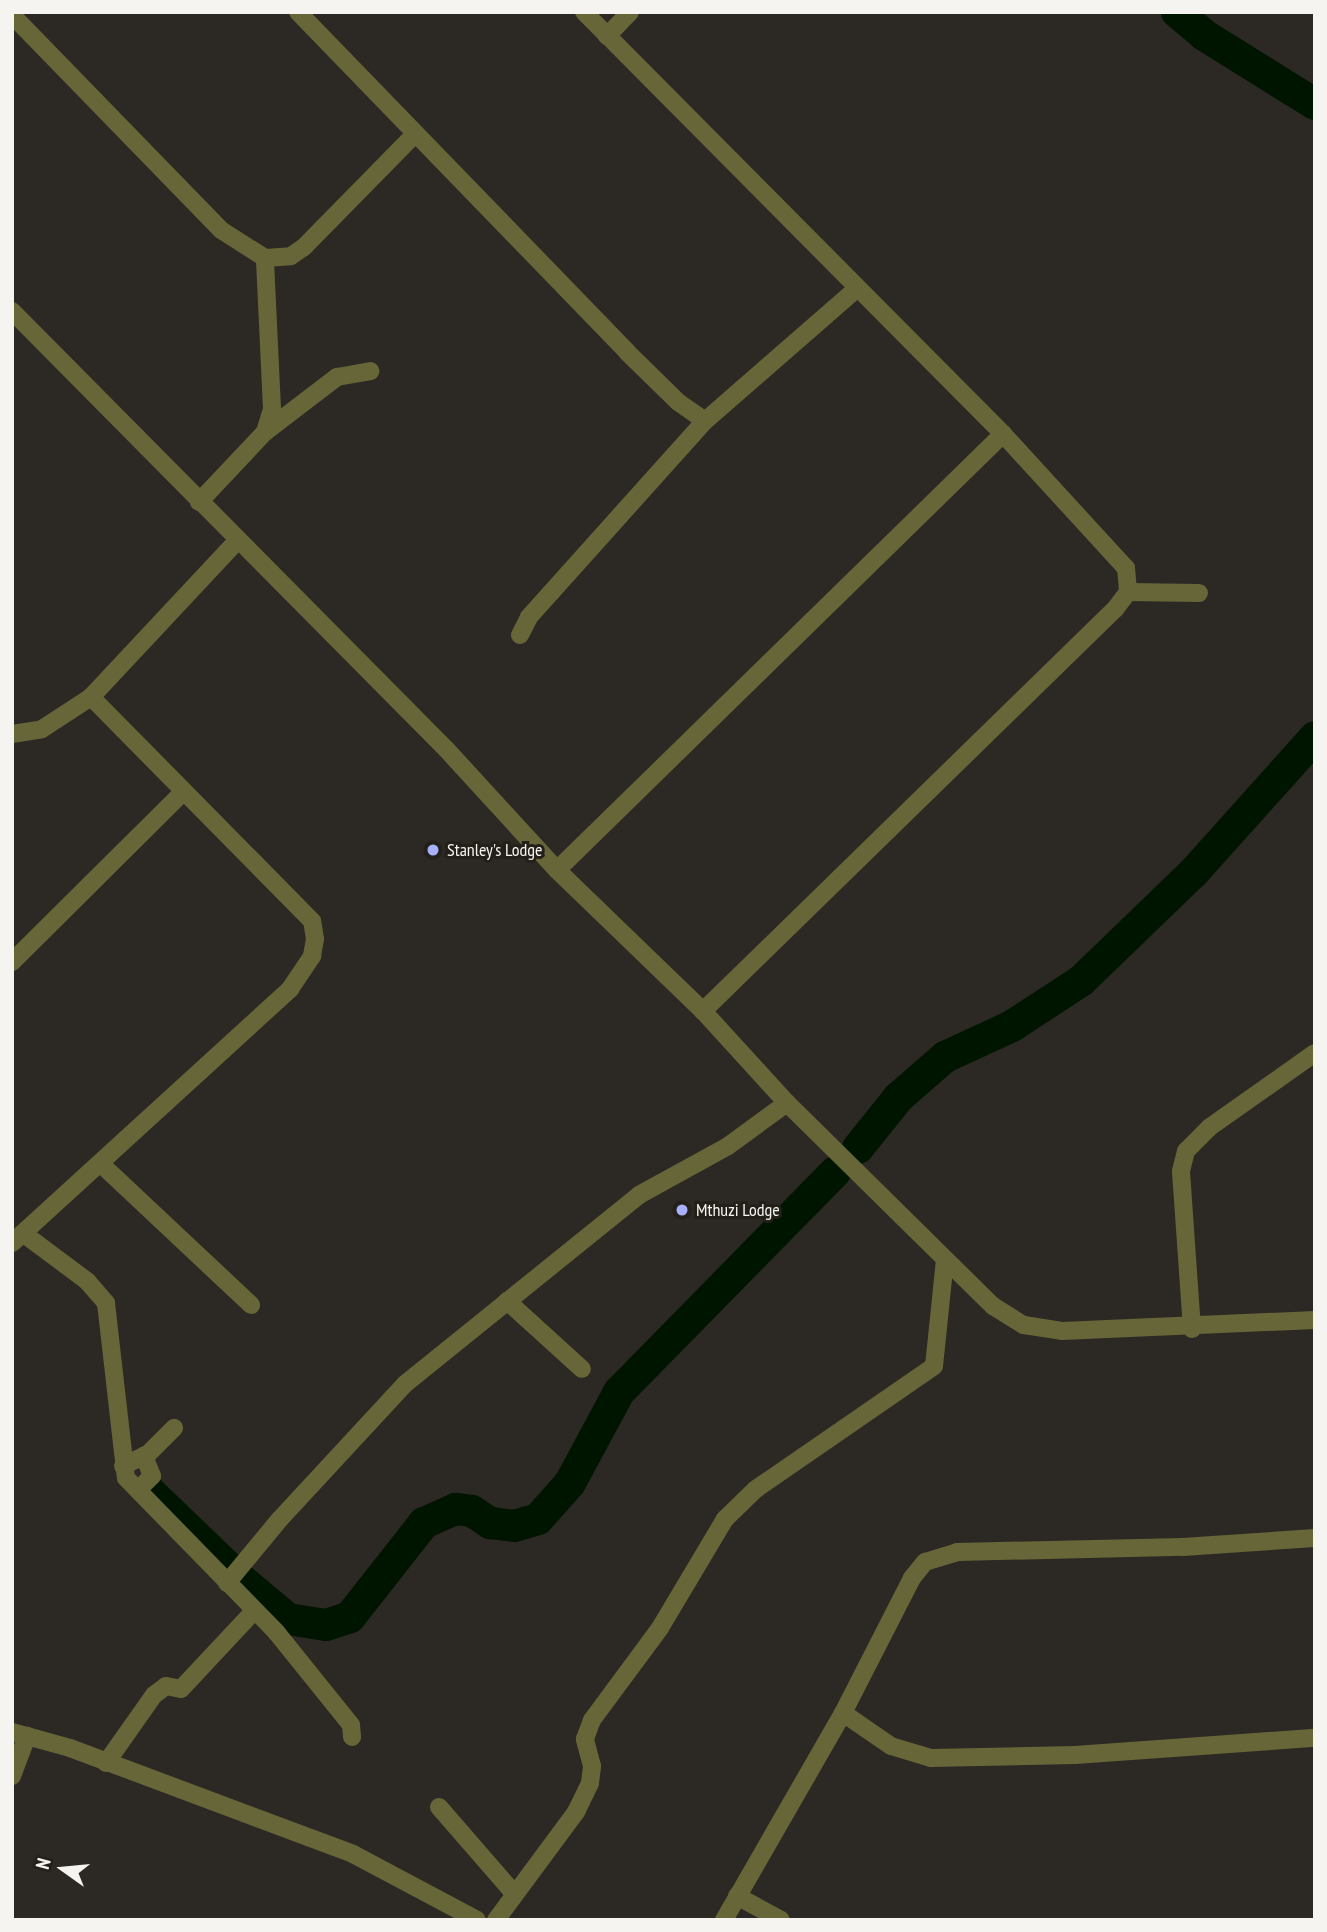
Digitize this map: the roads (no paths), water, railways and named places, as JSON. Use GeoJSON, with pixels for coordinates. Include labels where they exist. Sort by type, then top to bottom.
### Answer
{"type":"FeatureCollection","features":[{"type":"Feature","properties":{"kind":"street"},"geometry":{"type":"LineString","coordinates":[[298,12],[678,402],[705,421]]}},
{"type":"Feature","properties":{"kind":"street"},"geometry":{"type":"LineString","coordinates":[[584,12],[855,290],[1003,435],[1123,560],[1128,592]]}},
{"type":"Feature","properties":{"kind":"street"},"geometry":{"type":"LineString","coordinates":[[607,36],[630,12]]}},
{"type":"Feature","properties":{"kind":"street"},"geometry":{"type":"LineString","coordinates":[[12,15],[221,230],[265,258],[291,256],[304,247],[415,134]]}},
{"type":"Feature","properties":{"kind":"street"},"geometry":{"type":"LineString","coordinates":[[264,432],[272,409],[265,258]]}},
{"type":"Feature","properties":{"kind":"street"},"geometry":{"type":"LineString","coordinates":[[520,635],[529,617],[705,421],[855,290]]}},
{"type":"Feature","properties":{"kind":"street"},"geometry":{"type":"LineString","coordinates":[[12,311],[447,750],[557,870],[703,1010],[787,1103],[993,1306],[1024,1325],[1062,1331],[1192,1329],[1315,1320]]}},
{"type":"Feature","properties":{"kind":"street"},"geometry":{"type":"LineString","coordinates":[[199,502],[264,432],[337,377],[370,371]]}},
{"type":"Feature","properties":{"kind":"street"},"geometry":{"type":"LineString","coordinates":[[557,870],[1003,435]]}},
{"type":"Feature","properties":{"kind":"street"},"geometry":{"type":"LineString","coordinates":[[12,734],[42,729],[91,697],[237,541]]}},
{"type":"Feature","properties":{"kind":"street"},"geometry":{"type":"LineString","coordinates":[[703,1010],[1128,592],[1199,593]]}},
{"type":"Feature","properties":{"kind":"street"},"geometry":{"type":"LineString","coordinates":[[91,697],[312,921],[314,946],[290,989],[18,1239],[87,1281],[106,1303],[126,1478],[227,1583],[252,1613],[277,1633],[351,1726],[352,1737]]}},
{"type":"Feature","properties":{"kind":"street"},"geometry":{"type":"LineString","coordinates":[[12,962],[183,792]]}},
{"type":"Feature","properties":{"kind":"street"},"geometry":{"type":"LineString","coordinates":[[1192,1329],[1181,1171],[1186,1151],[1210,1127],[1315,1053]]}},
{"type":"Feature","properties":{"kind":"street"},"geometry":{"type":"LineString","coordinates":[[227,1583],[366,1423],[405,1384],[639,1195],[728,1146],[787,1103]]}},
{"type":"Feature","properties":{"kind":"street"},"geometry":{"type":"LineString","coordinates":[[101,1164],[251,1305]]}},
{"type":"Feature","properties":{"kind":"street"},"geometry":{"type":"LineString","coordinates":[[496,1920],[513,1892],[583,1799],[592,1766],[585,1740],[592,1720],[616,1681],[660,1628],[725,1519],[757,1489],[934,1367],[945,1260]]}},
{"type":"Feature","properties":{"kind":"street"},"geometry":{"type":"LineString","coordinates":[[507,1301],[582,1369]]}},
{"type":"Feature","properties":{"kind":"street"},"geometry":{"type":"LineString","coordinates":[[123,1466],[145,1455],[174,1428]]}},
{"type":"Feature","properties":{"kind":"street"},"geometry":{"type":"LineString","coordinates":[[138,1490],[152,1476],[145,1455]]}},
{"type":"Feature","properties":{"kind":"street"},"geometry":{"type":"LineString","coordinates":[[724,1920],[843,1713],[912,1578],[925,1562],[940,1555],[1183,1547],[1315,1538]]}},
{"type":"Feature","properties":{"kind":"street"},"geometry":{"type":"LineString","coordinates":[[106,1763],[154,1695],[166,1686],[181,1689],[252,1613]]}},
{"type":"Feature","properties":{"kind":"street"},"geometry":{"type":"LineString","coordinates":[[843,1713],[891,1746],[931,1758],[1075,1755],[1315,1738]]}},
{"type":"Feature","properties":{"kind":"street"},"geometry":{"type":"LineString","coordinates":[[12,1776],[20,1734],[353,1854],[477,1920]]}},
{"type":"Feature","properties":{"kind":"street"},"geometry":{"type":"LineString","coordinates":[[439,1807],[513,1892]]}},
{"type":"Feature","properties":{"kind":"street"},"geometry":{"type":"LineString","coordinates":[[737,1896],[781,1920]]}},
{"type":"Feature","properties":{"kind":"waterway"},"geometry":{"type":"LineString","coordinates":[[1177,12],[1204,35],[1315,104]]}},
{"type":"Feature","properties":{"kind":"waterway"},"geometry":{"type":"LineString","coordinates":[[858,1148],[899,1097],[945,1057],[1012,1026],[1081,981],[1194,872],[1315,737]]}},
{"type":"Feature","properties":{"kind":"waterway"},"geometry":{"type":"LineString","coordinates":[[238,1577],[288,1619],[326,1625],[350,1617],[424,1523],[456,1509],[472,1511],[490,1523],[514,1526],[538,1519],[570,1483],[619,1392],[835,1172]]}},
{"type":"Feature","properties":{"kind":"waterway"},"geometry":{"type":"LineString","coordinates":[[149,1491],[231,1570]]}},
{"type":"Feature","properties":{"kind":"place","name":"Stanley's Lodge"},"geometry":{"type":"Point","coordinates":[433,850]}},
{"type":"Feature","properties":{"kind":"place","name":"Mthuzi Lodge"},"geometry":{"type":"Point","coordinates":[682,1210]}}]}
